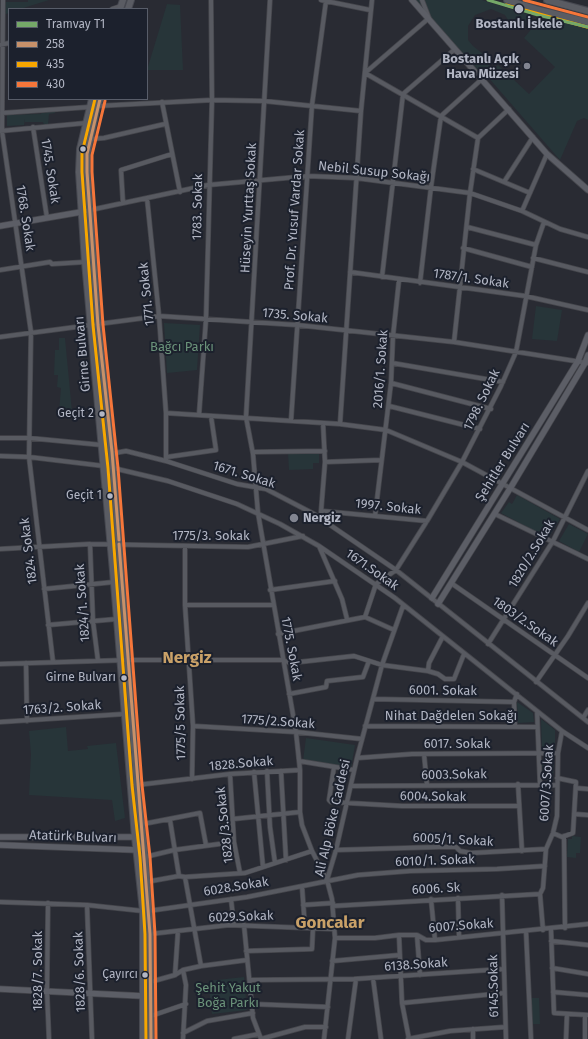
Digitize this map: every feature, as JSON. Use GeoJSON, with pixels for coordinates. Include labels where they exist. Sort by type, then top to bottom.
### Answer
{"type":"FeatureCollection","features":[{"type":"Feature","properties":{"kind":"main road"},"geometry":{"type":"LineString","coordinates":[[507,0],[539,10],[588,22]]}},
{"type":"Feature","properties":{"kind":"main road"},"geometry":{"type":"LineString","coordinates":[[547,0],[588,11]]}},
{"type":"Feature","properties":{"kind":"main road","name":"Girne Bulvarı"},"geometry":{"type":"LineString","coordinates":[[92,100],[90,139],[87,154],[98,325],[113,468],[137,785],[145,857],[146,882],[143,996],[144,1038]]}},
{"type":"Feature","properties":{"kind":"main road","name":"Girne Bulvarı"},"geometry":{"type":"LineString","coordinates":[[99,100],[93,106],[86,123],[80,150],[79,172],[81,212],[111,544],[135,837],[145,911],[150,934],[151,1039]]}},
{"type":"Feature","properties":{"kind":"main road"},"geometry":{"type":"LineString","coordinates":[[135,837],[143,844]]}},
{"type":"Feature","properties":{"kind":"street","name":"1768. Sokak"},"geometry":{"type":"LineString","coordinates":[[3,0],[1,131],[23,266],[31,332],[29,438]]}},
{"type":"Feature","properties":{"kind":"street","name":"1783. Sokak"},"geometry":{"type":"LineString","coordinates":[[199,415],[206,319],[208,185],[212,100],[212,0]]}},
{"type":"Feature","properties":{"kind":"street","name":"Hüseyin Yurttaş Sokak"},"geometry":{"type":"LineString","coordinates":[[246,417],[261,179],[270,0]]}},
{"type":"Feature","properties":{"kind":"street"},"geometry":{"type":"LineString","coordinates":[[321,0],[370,10]]}},
{"type":"Feature","properties":{"kind":"street"},"geometry":{"type":"LineString","coordinates":[[340,424],[361,111],[372,0]]}},
{"type":"Feature","properties":{"kind":"street"},"geometry":{"type":"LineString","coordinates":[[412,0],[547,154],[588,190]]}},
{"type":"Feature","properties":{"kind":"street"},"geometry":{"type":"LineString","coordinates":[[422,0],[429,18]]}},
{"type":"Feature","properties":{"kind":"street","name":"Prof. Dr. Yusuf Vardar Sokak"},"geometry":{"type":"LineString","coordinates":[[291,421],[312,105],[326,1]]}},
{"type":"Feature","properties":{"kind":"street"},"geometry":{"type":"LineString","coordinates":[[365,73],[429,18]]}},
{"type":"Feature","properties":{"kind":"street"},"geometry":{"type":"LineString","coordinates":[[382,277],[403,94],[455,49]]}},
{"type":"Feature","properties":{"kind":"street"},"geometry":{"type":"LineString","coordinates":[[365,73],[478,138]]}},
{"type":"Feature","properties":{"kind":"street"},"geometry":{"type":"LineString","coordinates":[[420,283],[430,187],[441,116],[482,79]]}},
{"type":"Feature","properties":{"kind":"street"},"geometry":{"type":"LineString","coordinates":[[2,113],[93,106],[212,100],[264,101],[361,111]]}},
{"type":"Feature","properties":{"kind":"street"},"geometry":{"type":"LineString","coordinates":[[162,102],[165,124],[180,192]]}},
{"type":"Feature","properties":{"kind":"street"},"geometry":{"type":"LineString","coordinates":[[454,342],[463,248],[478,138],[509,109]]}},
{"type":"Feature","properties":{"kind":"street"},"geometry":{"type":"LineString","coordinates":[[1,131],[86,123]]}},
{"type":"Feature","properties":{"kind":"street"},"geometry":{"type":"LineString","coordinates":[[90,139],[104,138],[165,124]]}},
{"type":"Feature","properties":{"kind":"street","name":"1745. Sokak"},"geometry":{"type":"LineString","coordinates":[[33,127],[47,218]]}},
{"type":"Feature","properties":{"kind":"street"},"geometry":{"type":"LineString","coordinates":[[504,182],[533,137]]}},
{"type":"Feature","properties":{"kind":"street"},"geometry":{"type":"LineString","coordinates":[[123,203],[121,170],[172,154]]}},
{"type":"Feature","properties":{"kind":"street"},"geometry":{"type":"LineString","coordinates":[[522,211],[547,154]]}},
{"type":"Feature","properties":{"kind":"street"},"geometry":{"type":"LineString","coordinates":[[474,169],[530,193]]}},
{"type":"Feature","properties":{"kind":"street","name":"Nebil Susup Sokağı"},"geometry":{"type":"LineString","coordinates":[[81,212],[208,185],[261,179],[308,176],[356,178],[470,193],[522,211],[560,229],[588,237]]}},
{"type":"Feature","properties":{"kind":"street","name":"1771. Sokak"},"geometry":{"type":"LineString","coordinates":[[147,198],[159,316],[166,413],[167,459]]}},
{"type":"Feature","properties":{"kind":"street"},"geometry":{"type":"LineString","coordinates":[[0,226],[81,212]]}},
{"type":"Feature","properties":{"kind":"street","name":"1798. Sokak"},"geometry":{"type":"LineString","coordinates":[[396,570],[428,521],[480,430],[516,352],[533,258],[544,222]]}},
{"type":"Feature","properties":{"kind":"street"},"geometry":{"type":"LineString","coordinates":[[467,227],[536,245]]}},
{"type":"Feature","properties":{"kind":"street"},"geometry":{"type":"LineString","coordinates":[[463,248],[532,267]]}},
{"type":"Feature","properties":{"kind":"street"},"geometry":{"type":"LineString","coordinates":[[533,258],[588,272]]}},
{"type":"Feature","properties":{"kind":"street"},"geometry":{"type":"LineString","coordinates":[[0,270],[50,262],[52,264],[85,262]]}},
{"type":"Feature","properties":{"kind":"street","name":"1787/1. Sokak"},"geometry":{"type":"LineString","coordinates":[[350,272],[398,280],[525,296],[588,310]]}},
{"type":"Feature","properties":{"kind":"street","name":"2016/1. Sokak"},"geometry":{"type":"LineString","coordinates":[[375,516],[392,383],[393,336],[398,280]]}},
{"type":"Feature","properties":{"kind":"street","name":"1735. Sokak"},"geometry":{"type":"LineString","coordinates":[[0,337],[159,316],[297,325],[346,330],[454,342],[587,363]]}},
{"type":"Feature","properties":{"kind":"street","name":"Şehitler Bulvarı"},"geometry":{"type":"LineString","coordinates":[[432,598],[578,361],[588,335]]}},
{"type":"Feature","properties":{"kind":"street","name":"Şehitler Bulvarı"},"geometry":{"type":"LineString","coordinates":[[438,604],[587,363],[588,355]]}},
{"type":"Feature","properties":{"kind":"street"},"geometry":{"type":"LineString","coordinates":[[392,363],[503,382]]}},
{"type":"Feature","properties":{"kind":"street"},"geometry":{"type":"LineString","coordinates":[[392,383],[491,409]]}},
{"type":"Feature","properties":{"kind":"street"},"geometry":{"type":"LineString","coordinates":[[388,406],[480,430]]}},
{"type":"Feature","properties":{"kind":"street"},"geometry":{"type":"LineString","coordinates":[[166,413],[340,424],[386,430],[462,462],[511,487],[565,519],[588,530]]}},
{"type":"Feature","properties":{"kind":"street"},"geometry":{"type":"LineString","coordinates":[[167,459],[216,450],[211,416]]}},
{"type":"Feature","properties":{"kind":"street","name":"1775. Sokak"},"geometry":{"type":"LineString","coordinates":[[246,417],[253,452],[258,513],[272,605],[296,732],[300,770],[300,812],[302,825],[312,852],[327,880]]}},
{"type":"Feature","properties":{"kind":"street"},"geometry":{"type":"LineString","coordinates":[[318,517],[322,511],[325,462],[323,423]]}},
{"type":"Feature","properties":{"kind":"street"},"geometry":{"type":"LineString","coordinates":[[0,438],[29,438],[102,445]]}},
{"type":"Feature","properties":{"kind":"street","name":"1824. Sokak"},"geometry":{"type":"LineString","coordinates":[[29,438],[29,457],[53,662]]}},
{"type":"Feature","properties":{"kind":"street","name":"1671. Sokak"},"geometry":{"type":"LineString","coordinates":[[112,457],[115,453],[126,451],[167,459],[237,484],[266,489],[318,517],[396,570],[438,604]]}},
{"type":"Feature","properties":{"kind":"street"},"geometry":{"type":"LineString","coordinates":[[253,452],[324,451]]}},
{"type":"Feature","properties":{"kind":"street"},"geometry":{"type":"LineString","coordinates":[[0,456],[29,457],[104,466]]}},
{"type":"Feature","properties":{"kind":"street"},"geometry":{"type":"LineString","coordinates":[[325,462],[381,460]]}},
{"type":"Feature","properties":{"kind":"street","name":"1671.Sokak"},"geometry":{"type":"LineString","coordinates":[[113,468],[168,481],[258,513],[303,536],[376,584],[442,638],[517,694],[562,731],[588,748]]}},
{"type":"Feature","properties":{"kind":"street","name":"1820/2.Sokak"},"geometry":{"type":"LineString","coordinates":[[488,644],[553,541],[588,471]]}},
{"type":"Feature","properties":{"kind":"street","name":"1997. Sokak"},"geometry":{"type":"LineString","coordinates":[[322,511],[428,521]]}},
{"type":"Feature","properties":{"kind":"street"},"geometry":{"type":"LineString","coordinates":[[495,514],[588,559]]}},
{"type":"Feature","properties":{"kind":"street","name":"1775/3. Sokak"},"geometry":{"type":"LineString","coordinates":[[0,549],[90,544],[248,548],[303,536]]}},
{"type":"Feature","properties":{"kind":"street","name":"1824/1. Sokak"},"geometry":{"type":"LineString","coordinates":[[90,544],[93,621],[98,661]]}},
{"type":"Feature","properties":{"kind":"street","name":"1775/5 Sokak"},"geometry":{"type":"LineString","coordinates":[[184,546],[185,605],[190,660],[193,726],[192,779]]}},
{"type":"Feature","properties":{"kind":"street"},"geometry":{"type":"LineString","coordinates":[[319,546],[335,581],[348,619]]}},
{"type":"Feature","properties":{"kind":"street"},"geometry":{"type":"LineString","coordinates":[[365,617],[376,584],[396,570]]}},
{"type":"Feature","properties":{"kind":"street"},"geometry":{"type":"LineString","coordinates":[[270,590],[335,581]]}},
{"type":"Feature","properties":{"kind":"street"},"geometry":{"type":"LineString","coordinates":[[44,589],[114,582]]}},
{"type":"Feature","properties":{"kind":"street","name":"1803/2.Sokak"},"geometry":{"type":"LineString","coordinates":[[451,583],[588,678]]}},
{"type":"Feature","properties":{"kind":"street"},"geometry":{"type":"LineString","coordinates":[[536,682],[588,603]]}},
{"type":"Feature","properties":{"kind":"street"},"geometry":{"type":"LineString","coordinates":[[438,604],[588,722]]}},
{"type":"Feature","properties":{"kind":"street"},"geometry":{"type":"LineString","coordinates":[[185,605],[272,605]]}},
{"type":"Feature","properties":{"kind":"street","name":"Ali Alp Böke Caddesi"},"geometry":{"type":"LineString","coordinates":[[324,1039],[335,938],[333,929],[333,904],[327,880],[336,850],[365,726],[382,665],[404,606]]}},
{"type":"Feature","properties":{"kind":"street"},"geometry":{"type":"LineString","coordinates":[[278,634],[348,619],[365,617],[394,630]]}},
{"type":"Feature","properties":{"kind":"street"},"geometry":{"type":"LineString","coordinates":[[48,625],[117,619]]}},
{"type":"Feature","properties":{"kind":"street"},"geometry":{"type":"LineString","coordinates":[[428,671],[442,638]]}},
{"type":"Feature","properties":{"kind":"street"},"geometry":{"type":"LineString","coordinates":[[0,664],[120,660],[283,660],[290,664],[354,656],[382,665],[428,671],[438,674],[445,679],[454,679],[464,654]]}},
{"type":"Feature","properties":{"kind":"street"},"geometry":{"type":"LineString","coordinates":[[289,694],[326,687],[327,681],[363,677],[369,660]]}},
{"type":"Feature","properties":{"kind":"street"},"geometry":{"type":"LineString","coordinates":[[26,663],[27,720]]}},
{"type":"Feature","properties":{"kind":"street"},"geometry":{"type":"LineString","coordinates":[[515,727],[514,702],[517,694]]}},
{"type":"Feature","properties":{"kind":"street","name":"6001. Sokak"},"geometry":{"type":"LineString","coordinates":[[373,699],[514,702]]}},
{"type":"Feature","properties":{"kind":"street"},"geometry":{"type":"LineString","coordinates":[[583,718],[588,710]]}},
{"type":"Feature","properties":{"kind":"street"},"geometry":{"type":"LineString","coordinates":[[537,711],[540,784]]}},
{"type":"Feature","properties":{"kind":"street","name":"1763/2. Sokak"},"geometry":{"type":"LineString","coordinates":[[0,722],[124,714]]}},
{"type":"Feature","properties":{"kind":"street","name":"1775/2.Sokak"},"geometry":{"type":"LineString","coordinates":[[193,726],[296,732],[362,739]]}},
{"type":"Feature","properties":{"kind":"street","name":"Nihat Dağdelen Sokağı"},"geometry":{"type":"LineString","coordinates":[[365,726],[538,727]]}},
{"type":"Feature","properties":{"kind":"street","name":"6007/3.Sokak"},"geometry":{"type":"LineString","coordinates":[[543,930],[540,894],[543,888],[546,848],[554,833],[558,808],[556,785],[558,753],[562,731]]}},
{"type":"Feature","properties":{"kind":"street","name":"6017. Sokak"},"geometry":{"type":"LineString","coordinates":[[357,758],[424,754],[558,753]]}},
{"type":"Feature","properties":{"kind":"street"},"geometry":{"type":"LineString","coordinates":[[424,754],[426,785]]}},
{"type":"Feature","properties":{"kind":"street"},"geometry":{"type":"LineString","coordinates":[[299,761],[354,770]]}},
{"type":"Feature","properties":{"kind":"street","name":"6004.Sokak"},"geometry":{"type":"LineString","coordinates":[[334,767],[329,800],[346,804],[406,806],[519,806]]}},
{"type":"Feature","properties":{"kind":"street","name":"1828.Sokak"},"geometry":{"type":"LineString","coordinates":[[137,785],[230,774],[300,770]]}},
{"type":"Feature","properties":{"kind":"street"},"geometry":{"type":"LineString","coordinates":[[267,771],[275,863]]}},
{"type":"Feature","properties":{"kind":"street"},"geometry":{"type":"LineString","coordinates":[[281,771],[282,814],[286,860]]}},
{"type":"Feature","properties":{"kind":"street"},"geometry":{"type":"LineString","coordinates":[[254,772],[263,867]]}},
{"type":"Feature","properties":{"kind":"street","name":"1828/3.Sokak"},"geometry":{"type":"LineString","coordinates":[[230,774],[234,842],[240,873]]}},
{"type":"Feature","properties":{"kind":"street"},"geometry":{"type":"LineString","coordinates":[[554,833],[564,836],[573,833],[576,788],[576,782],[557,778]]}},
{"type":"Feature","properties":{"kind":"street"},"geometry":{"type":"LineString","coordinates":[[518,784],[522,851]]}},
{"type":"Feature","properties":{"kind":"street","name":"6003.Sokak"},"geometry":{"type":"LineString","coordinates":[[351,786],[556,785]]}},
{"type":"Feature","properties":{"kind":"street"},"geometry":{"type":"LineString","coordinates":[[576,788],[588,789]]}},
{"type":"Feature","properties":{"kind":"street"},"geometry":{"type":"LineString","coordinates":[[233,819],[300,812]]}},
{"type":"Feature","properties":{"kind":"street"},"geometry":{"type":"LineString","coordinates":[[142,824],[170,820],[200,813],[206,845]]}},
{"type":"Feature","properties":{"kind":"street"},"geometry":{"type":"LineString","coordinates":[[574,814],[588,815]]}},
{"type":"Feature","properties":{"kind":"street"},"geometry":{"type":"LineString","coordinates":[[170,820],[179,876]]}},
{"type":"Feature","properties":{"kind":"street"},"geometry":{"type":"LineString","coordinates":[[564,836],[566,928]]}},
{"type":"Feature","properties":{"kind":"street","name":"Atatürk Bulvarı"},"geometry":{"type":"LineString","coordinates":[[0,837],[135,837]]}},
{"type":"Feature","properties":{"kind":"street"},"geometry":{"type":"LineString","coordinates":[[145,857],[174,850],[234,842]]}},
{"type":"Feature","properties":{"kind":"street"},"geometry":{"type":"LineString","coordinates":[[137,850],[143,844]]}},
{"type":"Feature","properties":{"kind":"street","name":"Atatürk Bulvarı"},"geometry":{"type":"LineString","coordinates":[[0,845],[137,850]]}},
{"type":"Feature","properties":{"kind":"street","name":"6005/1. Sokak"},"geometry":{"type":"LineString","coordinates":[[336,850],[456,847],[460,851],[471,853],[522,851],[546,848]]}},
{"type":"Feature","properties":{"kind":"street"},"geometry":{"type":"LineString","coordinates":[[146,882],[179,876],[185,877],[240,873],[312,852]]}},
{"type":"Feature","properties":{"kind":"street","name":"6010/1. Sokak"},"geometry":{"type":"LineString","coordinates":[[327,880],[358,875],[410,871],[497,869],[545,866]]}},
{"type":"Feature","properties":{"kind":"street"},"geometry":{"type":"LineString","coordinates":[[185,877],[200,966]]}},
{"type":"Feature","properties":{"kind":"street","name":"6028.Sokak"},"geometry":{"type":"LineString","coordinates":[[0,902],[87,905],[145,911],[231,899],[327,880]]}},
{"type":"Feature","properties":{"kind":"street"},"geometry":{"type":"LineString","coordinates":[[302,886],[305,928]]}},
{"type":"Feature","properties":{"kind":"street","name":"6006. Sk"},"geometry":{"type":"LineString","coordinates":[[303,905],[540,894]]}},
{"type":"Feature","properties":{"kind":"street","name":"6145.Sokak"},"geometry":{"type":"LineString","coordinates":[[502,895],[506,1039]]}},
{"type":"Feature","properties":{"kind":"street"},"geometry":{"type":"LineString","coordinates":[[458,898],[460,936]]}},
{"type":"Feature","properties":{"kind":"street"},"geometry":{"type":"LineString","coordinates":[[231,899],[234,925]]}},
{"type":"Feature","properties":{"kind":"street"},"geometry":{"type":"LineString","coordinates":[[431,899],[435,940]]}},
{"type":"Feature","properties":{"kind":"street","name":"1828/7. Sokak"},"geometry":{"type":"LineString","coordinates":[[48,903],[47,992],[49,1039]]}},
{"type":"Feature","properties":{"kind":"street","name":"1828/6. Sokak"},"geometry":{"type":"LineString","coordinates":[[87,905],[92,1039]]}},
{"type":"Feature","properties":{"kind":"street","name":"6007.Sokak"},"geometry":{"type":"LineString","coordinates":[[335,938],[375,938],[399,935],[417,936],[426,940],[435,940],[460,936],[566,928],[588,924]]}},
{"type":"Feature","properties":{"kind":"street","name":"6029.Sokak"},"geometry":{"type":"LineString","coordinates":[[150,934],[234,925],[333,929]]}},
{"type":"Feature","properties":{"kind":"street"},"geometry":{"type":"LineString","coordinates":[[244,925],[253,1013],[260,1037]]}},
{"type":"Feature","properties":{"kind":"street"},"geometry":{"type":"LineString","coordinates":[[246,951],[312,949],[313,928]]}},
{"type":"Feature","properties":{"kind":"street"},"geometry":{"type":"LineString","coordinates":[[551,929],[554,1013],[587,1015],[585,1039]]}},
{"type":"Feature","properties":{"kind":"street"},"geometry":{"type":"LineString","coordinates":[[175,975],[178,931]]}},
{"type":"Feature","properties":{"kind":"street"},"geometry":{"type":"LineString","coordinates":[[526,931],[531,1039]]}},
{"type":"Feature","properties":{"kind":"street"},"geometry":{"type":"LineString","coordinates":[[399,935],[402,1003],[409,1039],[450,1031],[505,1027]]}},
{"type":"Feature","properties":{"kind":"street"},"geometry":{"type":"LineString","coordinates":[[417,936],[420,975]]}},
{"type":"Feature","properties":{"kind":"street"},"geometry":{"type":"LineString","coordinates":[[551,941],[588,945]]}},
{"type":"Feature","properties":{"kind":"street"},"geometry":{"type":"LineString","coordinates":[[332,961],[400,955]]}},
{"type":"Feature","properties":{"kind":"street"},"geometry":{"type":"LineString","coordinates":[[150,982],[175,975],[182,970],[200,966],[247,960]]}},
{"type":"Feature","properties":{"kind":"street"},"geometry":{"type":"LineString","coordinates":[[552,968],[588,974]]}},
{"type":"Feature","properties":{"kind":"street","name":"6138.Sokak"},"geometry":{"type":"LineString","coordinates":[[250,980],[356,979],[503,969]]}},
{"type":"Feature","properties":{"kind":"street"},"geometry":{"type":"LineString","coordinates":[[182,970],[186,985],[186,1004],[182,1039]]}},
{"type":"Feature","properties":{"kind":"street"},"geometry":{"type":"LineString","coordinates":[[373,978],[381,1039]]}},
{"type":"Feature","properties":{"kind":"street"},"geometry":{"type":"LineString","coordinates":[[348,1039],[356,979]]}},
{"type":"Feature","properties":{"kind":"street"},"geometry":{"type":"LineString","coordinates":[[0,989],[47,992],[91,992],[143,996]]}},
{"type":"Feature","properties":{"kind":"street"},"geometry":{"type":"LineString","coordinates":[[553,992],[588,995]]}},
{"type":"Feature","properties":{"kind":"street"},"geometry":{"type":"LineString","coordinates":[[402,1003],[504,993]]}},
{"type":"Feature","properties":{"kind":"street"},"geometry":{"type":"LineString","coordinates":[[150,1016],[186,1004]]}},
{"type":"Feature","properties":{"kind":"street"},"geometry":{"type":"LineString","coordinates":[[252,1004],[328,1007]]}},
{"type":"Feature","properties":{"kind":"street"},"geometry":{"type":"LineString","coordinates":[[183,1033],[207,1021],[253,1013]]}},
{"type":"Feature","properties":{"kind":"street"},"geometry":{"type":"LineString","coordinates":[[566,1039],[567,1014]]}},
{"type":"Feature","properties":{"kind":"street"},"geometry":{"type":"LineString","coordinates":[[234,1039],[260,1037],[282,1033],[305,1026],[326,1027]]}},
{"type":"Feature","properties":{"kind":"street"},"geometry":{"type":"LineString","coordinates":[[473,1029],[473,1039]]}},
{"type":"Feature","properties":{"kind":"street"},"geometry":{"type":"LineString","coordinates":[[282,1033],[282,1039]]}},
{"type":"Feature","properties":{"kind":"green space"},"geometry":{"type":"Polygon","coordinates":[[[28,0],[49,0],[23,8],[8,8],[8,13],[3,15],[3,2],[28,2],[28,0]]]}},
{"type":"Feature","properties":{"kind":"green space"},"geometry":{"type":"Polygon","coordinates":[[[411,0],[482,0],[532,16],[529,23],[514,30],[505,15],[491,9],[475,15],[468,26],[468,40],[473,46],[493,62],[481,75],[411,0]]]}},
{"type":"Feature","properties":{"kind":"green space"},"geometry":{"type":"Polygon","coordinates":[[[167,4],[180,5],[183,70],[148,70],[167,4]]]}},
{"type":"Feature","properties":{"kind":"green space"},"geometry":{"type":"Polygon","coordinates":[[[543,15],[588,25],[588,120],[584,118],[577,121],[560,160],[487,76],[498,65],[529,94],[555,67],[524,38],[543,15]]]}},
{"type":"Feature","properties":{"kind":"green space"},"geometry":{"type":"Polygon","coordinates":[[[55,110],[55,113],[49,114],[48,124],[44,125],[43,122],[25,122],[25,119],[24,125],[7,126],[7,115],[41,114],[42,111],[55,110]]]}},
{"type":"Feature","properties":{"kind":"green space"},"geometry":{"type":"Polygon","coordinates":[[[536,306],[562,310],[557,341],[532,339],[536,306]]]}},
{"type":"Feature","properties":{"kind":"green space","name":"Bağcı Parkı"},"geometry":{"type":"Polygon","coordinates":[[[164,323],[200,325],[197,370],[167,373],[164,323]]]}},
{"type":"Feature","properties":{"kind":"green space"},"geometry":{"type":"Polygon","coordinates":[[[59,338],[65,338],[72,412],[59,412],[61,388],[57,387],[58,375],[54,375],[55,350],[59,350],[59,338]]]}},
{"type":"Feature","properties":{"kind":"green space"},"geometry":{"type":"Polygon","coordinates":[[[288,453],[319,453],[319,463],[313,463],[313,469],[289,470],[288,453]]]}},
{"type":"Feature","properties":{"kind":"green space"},"geometry":{"type":"Polygon","coordinates":[[[517,495],[560,519],[548,538],[501,513],[509,502],[512,504],[517,495]]]}},
{"type":"Feature","properties":{"kind":"green space"},"geometry":{"type":"Polygon","coordinates":[[[569,524],[588,534],[579,552],[559,541],[569,524]]]}},
{"type":"Feature","properties":{"kind":"green space"},"geometry":{"type":"Polygon","coordinates":[[[517,702],[533,713],[534,722],[518,723],[517,702]]]}},
{"type":"Feature","properties":{"kind":"green space"},"geometry":{"type":"Polygon","coordinates":[[[541,719],[555,730],[555,749],[542,750],[541,719]]]}},
{"type":"Feature","properties":{"kind":"green space"},"geometry":{"type":"Polygon","coordinates":[[[66,727],[68,751],[88,749],[87,746],[116,743],[125,818],[115,821],[112,800],[29,795],[31,754],[29,731],[66,727]]]}},
{"type":"Feature","properties":{"kind":"green space"},"geometry":{"type":"Polygon","coordinates":[[[306,738],[355,745],[351,768],[303,761],[306,738]]]}},
{"type":"Feature","properties":{"kind":"green space"},"geometry":{"type":"Polygon","coordinates":[[[546,758],[554,758],[553,780],[543,780],[542,764],[546,764],[546,758]]]}},
{"type":"Feature","properties":{"kind":"green space"},"geometry":{"type":"Polygon","coordinates":[[[572,836],[581,837],[580,853],[576,853],[576,858],[567,857],[568,839],[572,839],[572,836]]]}},
{"type":"Feature","properties":{"kind":"green space","name":"Şehit Yakut Boğa Parkı"},"geometry":{"type":"Polygon","coordinates":[[[244,977],[247,1010],[212,1014],[208,981],[244,977]]]}},
{"type":"Feature","properties":{"kind":"green space"},"geometry":{"type":"Polygon","coordinates":[[[531,998],[539,998],[540,1024],[532,1024],[531,998]]]}},
{"type":"Feature","properties":{"kind":"tram line","name":"T1"},"geometry":{"type":"LineString","coordinates":[[488,0],[538,15],[588,27]]}},
{"type":"Feature","properties":{"kind":"transit line","name":"430"},"geometry":{"type":"LineString","coordinates":[[524,0],[588,17]]}},
{"type":"Feature","properties":{"kind":"transit line","name":"435"},"geometry":{"type":"LineString","coordinates":[[506,5],[587,27]]}},
{"type":"Feature","properties":{"kind":"transit line","name":"435"},"geometry":{"type":"LineString","coordinates":[[95,100],[82,153],[82,172],[93,325],[108,468],[132,785],[140,857],[145,934],[146,1039]]}},
{"type":"Feature","properties":{"kind":"transit line","name":"258"},"geometry":{"type":"LineString","coordinates":[[100,100],[87,154],[87,172],[98,325],[112,452],[119,540]]}},
{"type":"Feature","properties":{"kind":"transit line","name":"430"},"geometry":{"type":"LineString","coordinates":[[105,101],[92,155],[92,172],[103,325],[118,468],[142,785],[150,857],[155,934],[156,1039]]}},
{"type":"Feature","properties":{"kind":"transit line","name":"258"},"geometry":{"type":"LineString","coordinates":[[119,544],[150,934],[151,1039]]}},
{"type":"Feature","properties":{"kind":"place","name":"Bostanlı İskele"},"geometry":{"type":"Point","coordinates":[519,9]}},
{"type":"Feature","properties":{"kind":"place","name":"Bostanlı Açık Hava Müzesi"},"geometry":{"type":"Point","coordinates":[527,66]}},
{"type":"Feature","properties":{"kind":"place","name":"Geçit 2"},"geometry":{"type":"Point","coordinates":[102,414]}},
{"type":"Feature","properties":{"kind":"place","name":"Geçit 1"},"geometry":{"type":"Point","coordinates":[110,496]}},
{"type":"Feature","properties":{"kind":"place","name":"Nergiz"},"geometry":{"type":"Point","coordinates":[294,518]}},
{"type":"Feature","properties":{"kind":"place","name":"Girne Bulvarı"},"geometry":{"type":"Point","coordinates":[124,678]}},
{"type":"Feature","properties":{"kind":"place","name":"Çayırcı"},"geometry":{"type":"Point","coordinates":[145,975]}},
{"type":"Feature","properties":{"kind":"district","name":"Nergiz"},"geometry":{"type":"Point","coordinates":[187,658]}},
{"type":"Feature","properties":{"kind":"district","name":"Goncalar"},"geometry":{"type":"Point","coordinates":[330,923]}}]}
